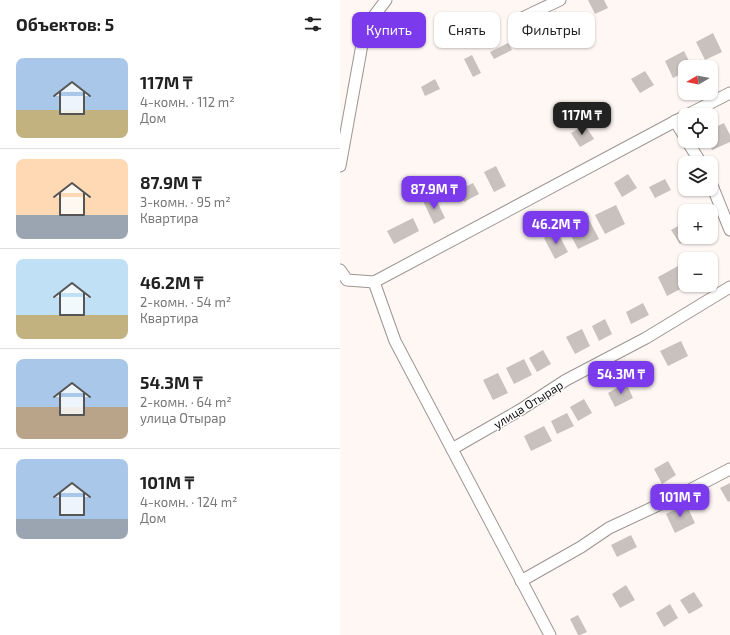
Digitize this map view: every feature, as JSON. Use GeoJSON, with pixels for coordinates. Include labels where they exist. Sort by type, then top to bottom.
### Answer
{"type":"FeatureCollection","features":[{"type":"Feature","properties":{"kind":"street"},"geometry":{"type":"LineString","coordinates":[[340,166],[365,28],[386,0]]}},
{"type":"Feature","properties":{"kind":"street"},"geometry":{"type":"LineString","coordinates":[[535,12],[560,0]]}},
{"type":"Feature","properties":{"kind":"street"},"geometry":{"type":"LineString","coordinates":[[700,108],[730,93]]}},
{"type":"Feature","properties":{"kind":"street"},"geometry":{"type":"LineString","coordinates":[[340,270],[347,280],[374,282],[678,119]]}},
{"type":"Feature","properties":{"kind":"street"},"geometry":{"type":"LineString","coordinates":[[716,196],[730,230]]}},
{"type":"Feature","properties":{"kind":"street"},"geometry":{"type":"LineString","coordinates":[[374,282],[395,341],[550,635]]}},
{"type":"Feature","properties":{"kind":"street","name":"улица Отырар"},"geometry":{"type":"LineString","coordinates":[[452,449],[520,410],[566,380],[646,338],[730,287]]}},
{"type":"Feature","properties":{"kind":"street"},"geometry":{"type":"LineString","coordinates":[[521,581],[581,547],[609,528],[684,494],[730,469]]}},
{"type":"Feature","properties":{"kind":"building"},"geometry":{"type":"Polygon","coordinates":[[[588,0],[604,0],[608,8],[595,14],[588,0]]]}},
{"type":"Feature","properties":{"kind":"building"},"geometry":{"type":"Polygon","coordinates":[[[713,33],[722,52],[705,60],[696,42],[713,33]]]}},
{"type":"Feature","properties":{"kind":"building"},"geometry":{"type":"Polygon","coordinates":[[[508,43],[508,48],[511,48],[512,50],[494,59],[490,52],[508,43]]]}},
{"type":"Feature","properties":{"kind":"building"},"geometry":{"type":"Polygon","coordinates":[[[684,51],[688,60],[678,60],[678,76],[673,78],[665,61],[684,51]]]}},
{"type":"Feature","properties":{"kind":"building"},"geometry":{"type":"Polygon","coordinates":[[[472,55],[481,73],[473,77],[464,59],[472,55]]]}},
{"type":"Feature","properties":{"kind":"building"},"geometry":{"type":"Polygon","coordinates":[[[645,71],[654,85],[640,93],[631,79],[645,71]]]}},
{"type":"Feature","properties":{"kind":"building"},"geometry":{"type":"Polygon","coordinates":[[[435,79],[440,89],[425,96],[421,87],[435,79]]]}},
{"type":"Feature","properties":{"kind":"building"},"geometry":{"type":"Polygon","coordinates":[[[724,123],[730,135],[730,142],[718,147],[718,126],[724,123]]]}},
{"type":"Feature","properties":{"kind":"building"},"geometry":{"type":"Polygon","coordinates":[[[585,125],[594,139],[580,147],[571,133],[585,125]]]}},
{"type":"Feature","properties":{"kind":"building"},"geometry":{"type":"Polygon","coordinates":[[[496,166],[506,186],[494,192],[484,172],[496,166]]]}},
{"type":"Feature","properties":{"kind":"building"},"geometry":{"type":"Polygon","coordinates":[[[628,174],[637,188],[622,197],[614,183],[628,174]]]}},
{"type":"Feature","properties":{"kind":"building"},"geometry":{"type":"Polygon","coordinates":[[[665,179],[671,190],[655,198],[649,187],[665,179]]]}},
{"type":"Feature","properties":{"kind":"building"},"geometry":{"type":"Polygon","coordinates":[[[473,183],[479,194],[464,202],[459,190],[473,183]]]}},
{"type":"Feature","properties":{"kind":"building"},"geometry":{"type":"Polygon","coordinates":[[[434,195],[445,218],[434,224],[423,201],[434,195]]]}},
{"type":"Feature","properties":{"kind":"building"},"geometry":{"type":"Polygon","coordinates":[[[616,205],[625,224],[605,234],[595,215],[616,205]]]}},
{"type":"Feature","properties":{"kind":"building"},"geometry":{"type":"Polygon","coordinates":[[[587,216],[599,239],[578,249],[566,226],[587,216]]]}},
{"type":"Feature","properties":{"kind":"building"},"geometry":{"type":"Polygon","coordinates":[[[413,218],[419,231],[394,244],[387,231],[413,218]]]}},
{"type":"Feature","properties":{"kind":"building"},"geometry":{"type":"Polygon","coordinates":[[[678,226],[678,241],[671,230],[678,226]]]}},
{"type":"Feature","properties":{"kind":"building"},"geometry":{"type":"Polygon","coordinates":[[[557,231],[568,252],[555,259],[544,238],[557,231]]]}},
{"type":"Feature","properties":{"kind":"building"},"geometry":{"type":"Polygon","coordinates":[[[678,266],[678,290],[667,296],[658,277],[678,266]]]}},
{"type":"Feature","properties":{"kind":"building"},"geometry":{"type":"Polygon","coordinates":[[[643,303],[649,315],[631,324],[626,312],[643,303]]]}},
{"type":"Feature","properties":{"kind":"building"},"geometry":{"type":"Polygon","coordinates":[[[605,319],[612,334],[599,341],[592,326],[605,319]]]}},
{"type":"Feature","properties":{"kind":"building"},"geometry":{"type":"Polygon","coordinates":[[[582,329],[590,346],[575,354],[566,337],[582,329]]]}},
{"type":"Feature","properties":{"kind":"building"},"geometry":{"type":"Polygon","coordinates":[[[681,341],[688,356],[668,366],[660,351],[681,341]]]}},
{"type":"Feature","properties":{"kind":"building"},"geometry":{"type":"Polygon","coordinates":[[[543,350],[551,364],[537,372],[529,358],[543,350]]]}},
{"type":"Feature","properties":{"kind":"building"},"geometry":{"type":"Polygon","coordinates":[[[524,359],[532,375],[514,384],[506,368],[524,359]]]}},
{"type":"Feature","properties":{"kind":"building"},"geometry":{"type":"Polygon","coordinates":[[[498,373],[508,393],[493,400],[483,380],[498,373]]]}},
{"type":"Feature","properties":{"kind":"building"},"geometry":{"type":"Polygon","coordinates":[[[626,383],[633,398],[615,407],[608,393],[626,383]]]}},
{"type":"Feature","properties":{"kind":"building"},"geometry":{"type":"Polygon","coordinates":[[[584,399],[592,413],[578,421],[570,407],[584,399]]]}},
{"type":"Feature","properties":{"kind":"building"},"geometry":{"type":"Polygon","coordinates":[[[567,413],[574,426],[557,434],[551,421],[567,413]]]}},
{"type":"Feature","properties":{"kind":"building"},"geometry":{"type":"Polygon","coordinates":[[[544,426],[552,441],[531,451],[524,436],[544,426]]]}},
{"type":"Feature","properties":{"kind":"building"},"geometry":{"type":"Polygon","coordinates":[[[668,461],[676,475],[662,484],[654,469],[668,461]]]}},
{"type":"Feature","properties":{"kind":"building"},"geometry":{"type":"Polygon","coordinates":[[[730,483],[730,501],[728,502],[720,488],[730,483]]]}},
{"type":"Feature","properties":{"kind":"building"},"geometry":{"type":"Polygon","coordinates":[[[686,504],[695,523],[675,533],[666,514],[686,504]]]}},
{"type":"Feature","properties":{"kind":"building"},"geometry":{"type":"Polygon","coordinates":[[[631,535],[637,547],[617,557],[611,545],[631,535]]]}},
{"type":"Feature","properties":{"kind":"building"},"geometry":{"type":"Polygon","coordinates":[[[626,585],[635,600],[620,608],[612,594],[626,585]]]}},
{"type":"Feature","properties":{"kind":"building"},"geometry":{"type":"Polygon","coordinates":[[[694,592],[703,606],[689,614],[680,600],[694,592]]]}},
{"type":"Feature","properties":{"kind":"building"},"geometry":{"type":"Polygon","coordinates":[[[670,604],[678,618],[664,627],[656,613],[670,604]]]}},
{"type":"Feature","properties":{"kind":"building"},"geometry":{"type":"Polygon","coordinates":[[[578,615],[587,632],[580,635],[578,635],[570,619],[578,615]]]}}]}
